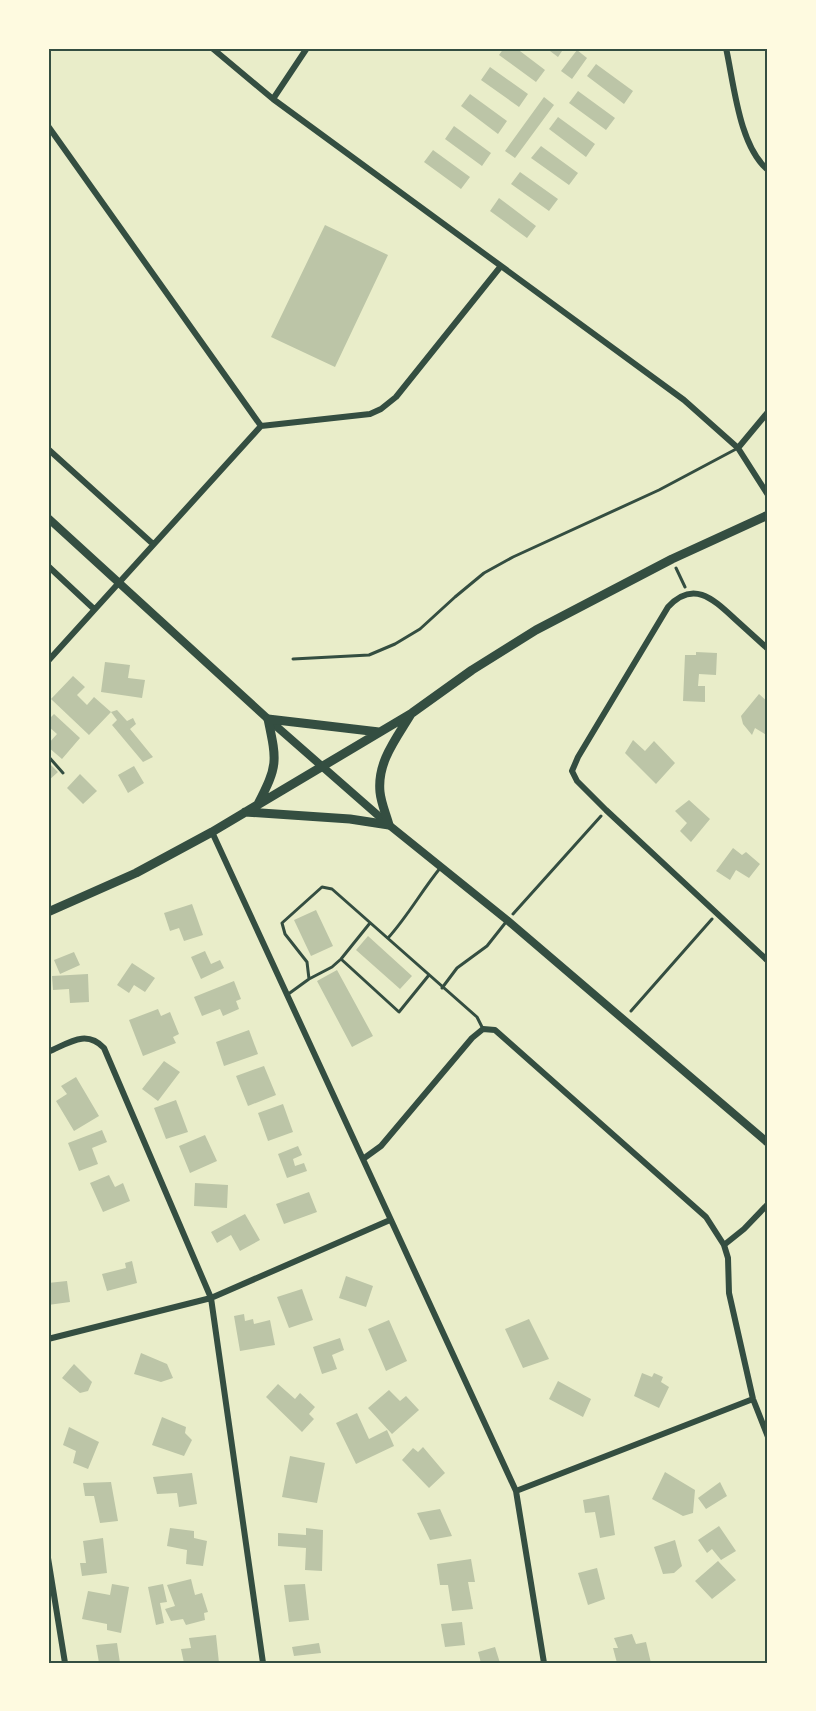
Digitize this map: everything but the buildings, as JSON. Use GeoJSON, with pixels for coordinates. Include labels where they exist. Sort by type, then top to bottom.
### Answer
{"type":"FeatureCollection","features":[{"type":"Feature","properties":{"kind":"main road"},"geometry":{"type":"LineString","coordinates":[[48,912],[136,873],[212,832],[412,713],[472,670],[536,630],[672,559],[768,515]]}},
{"type":"Feature","properties":{"kind":"main road"},"geometry":{"type":"LineString","coordinates":[[48,518],[268,719],[389,825],[507,920],[768,1143]]}},
{"type":"Feature","properties":{"kind":"main road"},"geometry":{"type":"LineString","coordinates":[[389,825],[380,794],[380,776],[384,758],[412,713]]}},
{"type":"Feature","properties":{"kind":"main road"},"geometry":{"type":"LineString","coordinates":[[268,719],[380,732]]}},
{"type":"Feature","properties":{"kind":"main road"},"geometry":{"type":"LineString","coordinates":[[258,804],[272,777],[275,764],[268,719]]}},
{"type":"Feature","properties":{"kind":"main road"},"geometry":{"type":"LineString","coordinates":[[245,812],[350,819],[389,825]]}},
{"type":"Feature","properties":{"kind":"street"},"geometry":{"type":"LineString","coordinates":[[212,48],[273,99],[684,400],[738,448],[768,495]]}},
{"type":"Feature","properties":{"kind":"street"},"geometry":{"type":"LineString","coordinates":[[273,99],[307,48]]}},
{"type":"Feature","properties":{"kind":"street"},"geometry":{"type":"LineString","coordinates":[[726,48],[744,132],[761,165],[768,170]]}},
{"type":"Feature","properties":{"kind":"street"},"geometry":{"type":"LineString","coordinates":[[48,126],[261,426]]}},
{"type":"Feature","properties":{"kind":"street"},"geometry":{"type":"LineString","coordinates":[[48,661],[261,426],[370,414],[381,409],[396,397],[501,266]]}},
{"type":"Feature","properties":{"kind":"street"},"geometry":{"type":"LineString","coordinates":[[738,448],[768,412]]}},
{"type":"Feature","properties":{"kind":"street"},"geometry":{"type":"LineString","coordinates":[[48,449],[153,544]]}},
{"type":"Feature","properties":{"kind":"street"},"geometry":{"type":"LineString","coordinates":[[48,566],[94,609]]}},
{"type":"Feature","properties":{"kind":"street"},"geometry":{"type":"LineString","coordinates":[[768,649],[713,599],[688,594],[677,598],[668,608],[606,709],[572,771],[577,781],[606,810],[768,961]]}},
{"type":"Feature","properties":{"kind":"street"},"geometry":{"type":"LineString","coordinates":[[212,832],[516,1491],[544,1663]]}},
{"type":"Feature","properties":{"kind":"street"},"geometry":{"type":"LineString","coordinates":[[363,1159],[381,1146],[472,1038],[483,1029],[495,1030],[706,1217],[724,1245],[728,1258],[729,1293],[753,1399],[768,1437]]}},
{"type":"Feature","properties":{"kind":"street"},"geometry":{"type":"LineString","coordinates":[[48,1052],[82,1038],[97,1041],[104,1048],[211,1298],[263,1663]]}},
{"type":"Feature","properties":{"kind":"street"},"geometry":{"type":"LineString","coordinates":[[724,1245],[744,1229],[768,1204]]}},
{"type":"Feature","properties":{"kind":"street"},"geometry":{"type":"LineString","coordinates":[[48,1339],[211,1298],[390,1220]]}},
{"type":"Feature","properties":{"kind":"street"},"geometry":{"type":"LineString","coordinates":[[516,1491],[753,1399]]}},
{"type":"Feature","properties":{"kind":"street"},"geometry":{"type":"LineString","coordinates":[[48,1558],[65,1663]]}},
{"type":"Feature","properties":{"kind":"lane"},"geometry":{"type":"LineString","coordinates":[[293,659],[369,655],[395,644],[420,629],[484,573],[513,557],[659,490],[738,448]]}},
{"type":"Feature","properties":{"kind":"lane"},"geometry":{"type":"LineString","coordinates":[[48,756],[63,773]]}},
{"type":"Feature","properties":{"kind":"lane"},"geometry":{"type":"LineString","coordinates":[[388,938],[404,921],[423,890],[441,867]]}},
{"type":"Feature","properties":{"kind":"lane"},"geometry":{"type":"LineString","coordinates":[[309,979],[307,962],[285,934],[282,923],[322,886],[332,889],[477,1017],[483,1029]]}},
{"type":"Feature","properties":{"kind":"lane"},"geometry":{"type":"LineString","coordinates":[[442,988],[457,968],[487,946],[507,920]]}},
{"type":"Feature","properties":{"kind":"lane"},"geometry":{"type":"LineString","coordinates":[[287,995],[309,979],[332,967],[370,923]]}},
{"type":"Feature","properties":{"kind":"lane"},"geometry":{"type":"LineString","coordinates":[[341,959],[399,1012],[429,975]]}},
{"type":"Feature","properties":{"kind":"path"},"geometry":{"type":"LineString","coordinates":[[672,559],[688,594]]}},
{"type":"Feature","properties":{"kind":"path"},"geometry":{"type":"LineString","coordinates":[[507,920],[606,810]]}},
{"type":"Feature","properties":{"kind":"path"},"geometry":{"type":"LineString","coordinates":[[623,1019],[717,913]]}}]}
